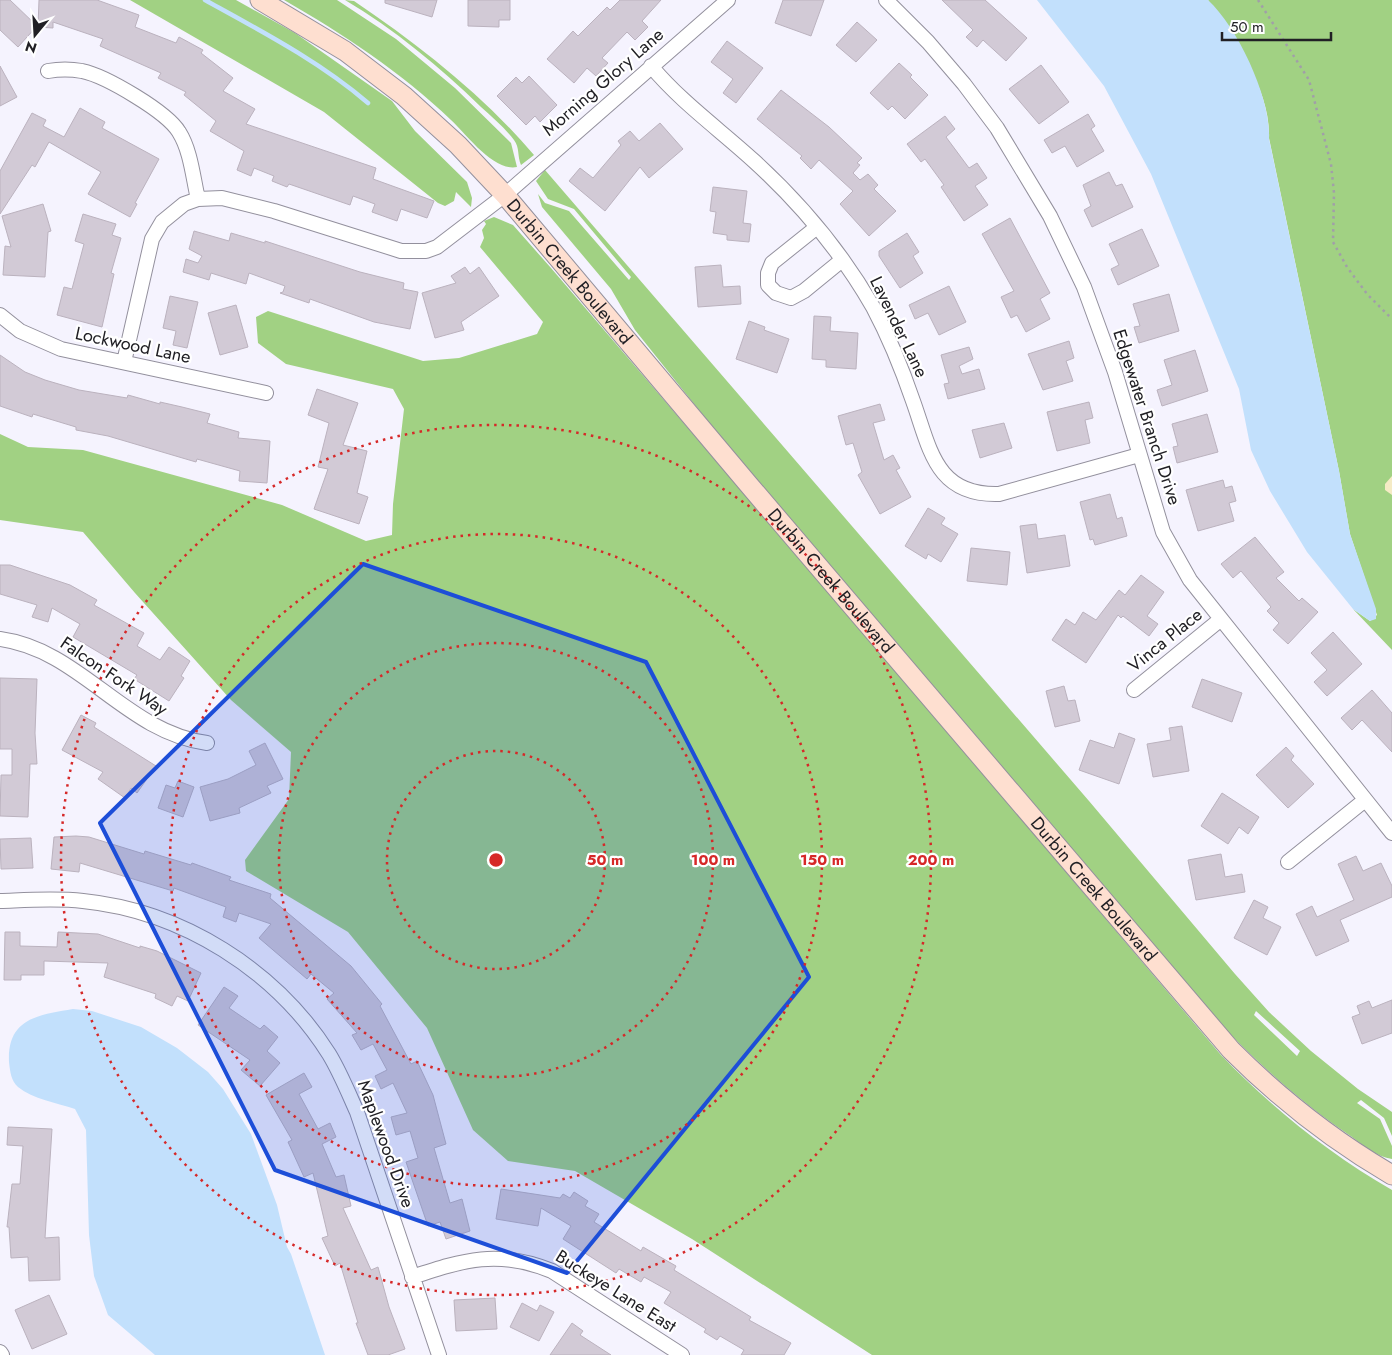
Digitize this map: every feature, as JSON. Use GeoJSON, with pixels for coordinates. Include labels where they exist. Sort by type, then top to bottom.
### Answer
{"type":"FeatureCollection","features":[{"type":"Feature","properties":{"kind":"street","name":"Durbin Creek Boulevard"},"geometry":{"type":"LineString","coordinates":[[260,0],[345,51],[404,96],[458,145],[505,195],[1232,1050],[1292,1106],[1325,1132],[1392,1175]]}},
{"type":"Feature","properties":{"kind":"street","name":"Morning Glory Lane"},"geometry":{"type":"LineString","coordinates":[[198,199],[222,198],[239,202],[401,251],[413,253],[438,247],[505,195],[728,0]]}},
{"type":"Feature","properties":{"kind":"street","name":"Edgewater Branch Drive"},"geometry":{"type":"LineString","coordinates":[[886,0],[928,42],[964,84],[997,128],[1034,186],[1084,288],[1115,372],[1163,532],[1190,580],[1392,833]]}},
{"type":"Feature","properties":{"kind":"street","name":"Lavender Lane"},"geometry":{"type":"LineString","coordinates":[[651,66],[684,101],[769,175],[817,227],[842,260],[874,309],[894,352],[934,461],[953,482],[980,493],[999,494],[1140,455]]}},
{"type":"Feature","properties":{"kind":"street"},"geometry":{"type":"LineString","coordinates":[[48,71],[65,69],[99,76],[168,118],[184,142],[198,199],[184,204],[169,215],[152,238],[124,362]]}},
{"type":"Feature","properties":{"kind":"street"},"geometry":{"type":"LineString","coordinates":[[817,227],[772,263],[768,273],[768,285],[776,293],[791,298],[842,260]]}},
{"type":"Feature","properties":{"kind":"street","name":"Lockwood Lane"},"geometry":{"type":"LineString","coordinates":[[0,315],[20,331],[60,349],[266,393]]}},
{"type":"Feature","properties":{"kind":"street","name":"Vinca Place"},"geometry":{"type":"LineString","coordinates":[[1134,690],[1221,619]]}},
{"type":"Feature","properties":{"kind":"street","name":"Falcon Fork Way"},"geometry":{"type":"LineString","coordinates":[[0,639],[32,646],[52,656],[154,727],[174,736],[207,743]]}},
{"type":"Feature","properties":{"kind":"street"},"geometry":{"type":"LineString","coordinates":[[1288,862],[1365,800]]}},
{"type":"Feature","properties":{"kind":"street","name":"Maplewood Drive"},"geometry":{"type":"LineString","coordinates":[[0,900],[83,901],[140,912],[208,941],[229,954],[273,988],[306,1022],[329,1054],[357,1112],[439,1355]]}},
{"type":"Feature","properties":{"kind":"street","name":"Buckeye Lane East"},"geometry":{"type":"LineString","coordinates":[[412,1277],[475,1258],[495,1257],[534,1264],[552,1271],[682,1355]]}},
{"type":"Feature","properties":{"kind":"path"},"geometry":{"type":"LineString","coordinates":[[1258,0],[1309,80],[1331,164],[1334,193],[1333,242],[1347,267],[1366,294],[1392,319]]}},
{"type":"Feature","properties":{"kind":"highlighted area"},"geometry":{"type":"Polygon","coordinates":[[[363,564],[646,662],[809,977],[567,1273],[275,1170],[100,823],[363,564]]]}},
{"type":"Feature","properties":{"kind":"green space"},"geometry":{"type":"Polygon","coordinates":[[[130,0],[236,0],[295,33],[392,101],[415,131],[467,182],[472,198],[471,207],[456,192],[454,201],[445,206],[438,203],[324,112],[130,0]]]}},
{"type":"Feature","properties":{"kind":"green space"},"geometry":{"type":"Polygon","coordinates":[[[284,0],[337,0],[396,39],[455,88],[511,143],[517,167],[499,164],[490,158],[432,102],[392,70],[350,40],[284,0]]]}},
{"type":"Feature","properties":{"kind":"green space"},"geometry":{"type":"Polygon","coordinates":[[[345,0],[354,1],[426,53],[472,92],[534,155],[521,165],[516,143],[507,131],[416,49],[381,23],[345,0]]]}},
{"type":"Feature","properties":{"kind":"green space"},"geometry":{"type":"Polygon","coordinates":[[[1208,0],[1392,0],[1392,650],[1353,609],[1370,621],[1377,615],[1350,534],[1339,471],[1269,138],[1268,119],[1264,101],[1249,66],[1208,0]]]}},
{"type":"Feature","properties":{"kind":"green space"},"geometry":{"type":"Polygon","coordinates":[[[545,170],[1269,1012],[1311,1051],[1358,1089],[1392,1112],[1392,1136],[1384,1118],[1361,1100],[1357,1103],[1380,1119],[1392,1146],[1392,1159],[1371,1151],[1318,1113],[1271,1073],[1226,1030],[718,434],[635,330],[611,289],[542,207],[538,194],[545,203],[569,211],[629,280],[631,277],[574,209],[548,199],[536,181],[545,170]],[[1256,1011],[1254,1015],[1297,1056],[1300,1051],[1256,1011]]]}},
{"type":"Feature","properties":{"kind":"green space"},"geometry":{"type":"Polygon","coordinates":[[[494,217],[513,225],[551,268],[1221,1055],[1260,1093],[1323,1145],[1392,1190],[1392,1355],[872,1355],[692,1239],[575,1171],[508,1161],[473,1130],[427,1028],[348,932],[246,871],[245,860],[289,799],[291,752],[231,700],[83,532],[0,520],[0,434],[28,447],[83,450],[282,505],[366,541],[392,535],[393,504],[404,409],[393,389],[286,364],[258,343],[256,317],[268,311],[423,361],[459,358],[537,334],[543,322],[480,247],[484,238],[482,230],[486,224],[484,221],[494,217]]]}},
{"type":"Feature","properties":{"kind":"sand"},"geometry":{"type":"Polygon","coordinates":[[[1392,476],[1392,495],[1385,490],[1385,484],[1392,476]]]}},
{"type":"Feature","properties":{"kind":"water"},"geometry":{"type":"Polygon","coordinates":[[[1037,0],[1208,0],[1219,12],[1241,45],[1265,104],[1269,139],[1339,471],[1350,534],[1376,609],[1376,619],[1370,621],[1353,609],[1307,552],[1270,491],[1251,450],[1239,389],[1151,174],[1104,86],[1037,0]]]}},
{"type":"Feature","properties":{"kind":"water"},"geometry":{"type":"Polygon","coordinates":[[[73,1009],[92,1011],[141,1027],[177,1048],[208,1072],[223,1089],[251,1134],[277,1205],[287,1247],[325,1355],[155,1355],[108,1315],[94,1276],[89,1235],[86,1130],[75,1109],[38,1098],[18,1087],[12,1079],[9,1065],[13,1036],[19,1028],[36,1017],[73,1009]]]}},
{"type":"Feature","properties":{"kind":"building"},"geometry":{"type":"Polygon","coordinates":[[[0,0],[10,0],[37,26],[18,47],[0,30],[0,0]]]}},
{"type":"Feature","properties":{"kind":"building"},"geometry":{"type":"Polygon","coordinates":[[[39,0],[97,0],[139,15],[135,27],[176,43],[179,37],[203,50],[201,53],[233,78],[223,91],[255,109],[246,124],[376,168],[373,179],[434,201],[427,218],[401,209],[397,221],[372,212],[375,204],[353,196],[350,205],[289,184],[287,187],[272,181],[274,176],[254,168],[251,176],[237,170],[244,151],[210,131],[216,121],[184,95],[186,92],[158,78],[161,73],[100,46],[103,39],[53,22],[53,28],[38,27],[39,0]]]}},
{"type":"Feature","properties":{"kind":"building"},"geometry":{"type":"Polygon","coordinates":[[[385,0],[437,0],[432,17],[385,3],[385,0]]]}},
{"type":"Feature","properties":{"kind":"building"},"geometry":{"type":"Polygon","coordinates":[[[468,0],[510,0],[510,20],[499,20],[499,27],[468,26],[468,0]]]}},
{"type":"Feature","properties":{"kind":"building"},"geometry":{"type":"Polygon","coordinates":[[[620,0],[661,0],[642,21],[648,27],[635,40],[627,32],[602,58],[608,63],[596,76],[587,68],[574,83],[547,59],[573,31],[578,36],[607,7],[610,10],[620,0]]]}},
{"type":"Feature","properties":{"kind":"building"},"geometry":{"type":"Polygon","coordinates":[[[783,0],[824,0],[811,36],[775,23],[783,0]]]}},
{"type":"Feature","properties":{"kind":"building"},"geometry":{"type":"Polygon","coordinates":[[[942,0],[985,0],[1027,38],[1006,61],[983,40],[977,47],[966,37],[973,30],[942,0]]]}},
{"type":"Feature","properties":{"kind":"building"},"geometry":{"type":"Polygon","coordinates":[[[857,22],[877,40],[856,62],[836,45],[857,22]]]}},
{"type":"Feature","properties":{"kind":"building"},"geometry":{"type":"Polygon","coordinates":[[[727,41],[763,68],[736,103],[723,93],[733,79],[711,62],[727,41]]]}},
{"type":"Feature","properties":{"kind":"building"},"geometry":{"type":"Polygon","coordinates":[[[899,63],[912,75],[910,77],[928,95],[905,119],[892,106],[888,110],[870,93],[899,63]]]}},
{"type":"Feature","properties":{"kind":"building"},"geometry":{"type":"Polygon","coordinates":[[[1041,65],[1069,102],[1039,124],[1009,89],[1041,65]]]}},
{"type":"Feature","properties":{"kind":"building"},"geometry":{"type":"Polygon","coordinates":[[[0,66],[17,97],[0,106],[0,66]]]}},
{"type":"Feature","properties":{"kind":"building"},"geometry":{"type":"Polygon","coordinates":[[[529,76],[557,105],[540,122],[535,116],[526,125],[497,96],[516,77],[522,83],[529,76]]]}},
{"type":"Feature","properties":{"kind":"building"},"geometry":{"type":"Polygon","coordinates":[[[781,90],[829,127],[862,158],[857,163],[860,165],[853,173],[860,180],[868,174],[878,185],[874,189],[896,211],[869,236],[840,204],[853,191],[819,160],[811,169],[800,158],[802,156],[757,119],[781,90]]]}},
{"type":"Feature","properties":{"kind":"building"},"geometry":{"type":"Polygon","coordinates":[[[80,108],[105,122],[102,128],[159,159],[135,203],[137,204],[130,217],[88,194],[101,172],[49,142],[35,167],[32,165],[0,214],[0,171],[32,113],[46,120],[43,126],[64,137],[80,108]]]}},
{"type":"Feature","properties":{"kind":"building"},"geometry":{"type":"Polygon","coordinates":[[[1088,114],[1095,126],[1091,129],[1104,151],[1077,167],[1065,146],[1052,153],[1044,140],[1088,114]]]}},
{"type":"Feature","properties":{"kind":"building"},"geometry":{"type":"Polygon","coordinates":[[[945,116],[955,129],[946,137],[969,168],[977,163],[987,178],[975,186],[988,205],[964,221],[941,187],[944,185],[925,159],[921,162],[907,144],[945,116]]]}},
{"type":"Feature","properties":{"kind":"building"},"geometry":{"type":"Polygon","coordinates":[[[660,123],[683,149],[649,178],[640,167],[605,211],[569,181],[580,168],[593,178],[621,145],[618,141],[630,131],[639,141],[660,123]]]}},
{"type":"Feature","properties":{"kind":"building"},"geometry":{"type":"Polygon","coordinates":[[[1109,172],[1116,186],[1122,184],[1133,207],[1092,227],[1084,210],[1091,206],[1083,185],[1109,172]]]}},
{"type":"Feature","properties":{"kind":"building"},"geometry":{"type":"Polygon","coordinates":[[[713,187],[747,191],[743,223],[751,224],[749,242],[727,240],[727,235],[713,233],[716,212],[710,211],[713,187]]]}},
{"type":"Feature","properties":{"kind":"building"},"geometry":{"type":"Polygon","coordinates":[[[43,204],[51,231],[48,232],[45,277],[3,275],[5,246],[11,247],[2,216],[43,204]]]}},
{"type":"Feature","properties":{"kind":"building"},"geometry":{"type":"Polygon","coordinates":[[[83,214],[116,224],[112,235],[121,238],[111,273],[114,274],[102,327],[57,315],[64,287],[72,289],[84,244],[75,241],[83,214]]]}},
{"type":"Feature","properties":{"kind":"building"},"geometry":{"type":"Polygon","coordinates":[[[1010,218],[1050,293],[1040,299],[1050,319],[1026,332],[1017,315],[1011,318],[1001,297],[1014,291],[982,234],[1010,218]]]}},
{"type":"Feature","properties":{"kind":"building"},"geometry":{"type":"Polygon","coordinates":[[[1142,229],[1159,266],[1118,285],[1111,269],[1119,265],[1109,244],[1142,229]]]}},
{"type":"Feature","properties":{"kind":"building"},"geometry":{"type":"Polygon","coordinates":[[[194,231],[229,241],[231,233],[265,243],[265,241],[360,272],[404,283],[403,289],[418,292],[410,329],[374,322],[310,299],[309,303],[280,293],[283,292],[285,286],[249,273],[246,284],[211,273],[209,280],[183,272],[186,259],[198,263],[202,256],[189,249],[194,231]]]}},
{"type":"Feature","properties":{"kind":"building"},"geometry":{"type":"Polygon","coordinates":[[[907,233],[919,252],[913,256],[923,273],[900,288],[879,256],[879,251],[907,233]]]}},
{"type":"Feature","properties":{"kind":"building"},"geometry":{"type":"Polygon","coordinates":[[[721,265],[723,287],[740,286],[741,304],[698,307],[695,267],[721,265]]]}},
{"type":"Feature","properties":{"kind":"building"},"geometry":{"type":"Polygon","coordinates":[[[465,267],[470,274],[479,267],[499,296],[461,322],[464,330],[435,338],[422,293],[456,283],[451,276],[465,267]]]}},
{"type":"Feature","properties":{"kind":"building"},"geometry":{"type":"Polygon","coordinates":[[[949,286],[966,322],[939,335],[928,313],[915,319],[909,305],[949,286]]]}},
{"type":"Feature","properties":{"kind":"building"},"geometry":{"type":"Polygon","coordinates":[[[1169,294],[1179,331],[1139,343],[1134,327],[1140,326],[1133,304],[1169,294]]]}},
{"type":"Feature","properties":{"kind":"building"},"geometry":{"type":"Polygon","coordinates":[[[170,296],[198,302],[187,348],[173,345],[176,331],[163,328],[170,296]]]}},
{"type":"Feature","properties":{"kind":"building"},"geometry":{"type":"Polygon","coordinates":[[[236,305],[248,347],[220,355],[208,313],[236,305]]]}},
{"type":"Feature","properties":{"kind":"building"},"geometry":{"type":"Polygon","coordinates":[[[814,316],[831,317],[830,331],[858,333],[856,369],[826,367],[826,360],[812,359],[814,316]]]}},
{"type":"Feature","properties":{"kind":"building"},"geometry":{"type":"Polygon","coordinates":[[[749,321],[765,327],[764,330],[789,339],[777,373],[736,359],[749,321]]]}},
{"type":"Feature","properties":{"kind":"building"},"geometry":{"type":"Polygon","coordinates":[[[1069,341],[1074,358],[1066,361],[1073,381],[1043,390],[1028,354],[1069,341]]]}},
{"type":"Feature","properties":{"kind":"building"},"geometry":{"type":"Polygon","coordinates":[[[969,347],[973,359],[959,366],[962,374],[979,369],[985,389],[948,399],[944,384],[949,383],[941,355],[969,347]]]}},
{"type":"Feature","properties":{"kind":"building"},"geometry":{"type":"Polygon","coordinates":[[[1195,350],[1208,391],[1162,406],[1157,390],[1172,385],[1164,360],[1195,350]]]}},
{"type":"Feature","properties":{"kind":"building"},"geometry":{"type":"Polygon","coordinates":[[[0,355],[25,372],[45,380],[79,390],[127,398],[128,395],[160,404],[160,402],[210,414],[207,423],[239,432],[238,438],[270,441],[267,483],[239,481],[240,471],[197,459],[196,462],[108,436],[76,430],[76,427],[33,414],[32,417],[0,406],[0,355]]]}},
{"type":"Feature","properties":{"kind":"building"},"geometry":{"type":"Polygon","coordinates":[[[317,389],[358,403],[343,445],[367,451],[357,493],[368,497],[359,524],[314,509],[328,469],[318,467],[329,423],[308,415],[317,389]]]}},
{"type":"Feature","properties":{"kind":"building"},"geometry":{"type":"Polygon","coordinates":[[[1089,402],[1093,418],[1085,420],[1090,443],[1057,451],[1047,412],[1089,402]]]}},
{"type":"Feature","properties":{"kind":"building"},"geometry":{"type":"Polygon","coordinates":[[[880,404],[885,420],[873,423],[884,460],[893,455],[900,468],[896,470],[911,497],[880,514],[858,475],[862,472],[853,443],[846,445],[838,416],[880,404]]]}},
{"type":"Feature","properties":{"kind":"building"},"geometry":{"type":"Polygon","coordinates":[[[1207,414],[1218,452],[1177,463],[1173,447],[1178,446],[1172,424],[1207,414]]]}},
{"type":"Feature","properties":{"kind":"building"},"geometry":{"type":"Polygon","coordinates":[[[1004,423],[1012,448],[980,458],[972,430],[1004,423]]]}},
{"type":"Feature","properties":{"kind":"building"},"geometry":{"type":"Polygon","coordinates":[[[1223,480],[1225,488],[1232,486],[1236,501],[1229,503],[1234,521],[1198,531],[1186,490],[1223,480]]]}},
{"type":"Feature","properties":{"kind":"building"},"geometry":{"type":"Polygon","coordinates":[[[1110,494],[1117,519],[1122,517],[1127,536],[1095,545],[1093,539],[1090,540],[1080,502],[1110,494]]]}},
{"type":"Feature","properties":{"kind":"building"},"geometry":{"type":"Polygon","coordinates":[[[928,508],[945,518],[941,524],[958,534],[941,562],[928,554],[926,559],[905,546],[928,508]]]}},
{"type":"Feature","properties":{"kind":"building"},"geometry":{"type":"Polygon","coordinates":[[[1036,524],[1038,539],[1065,535],[1070,566],[1027,573],[1020,526],[1036,524]]]}},
{"type":"Feature","properties":{"kind":"building"},"geometry":{"type":"Polygon","coordinates":[[[1255,537],[1284,572],[1276,578],[1299,601],[1302,598],[1318,612],[1288,644],[1273,630],[1279,623],[1267,611],[1271,607],[1241,571],[1233,578],[1221,564],[1255,537]]]}},
{"type":"Feature","properties":{"kind":"building"},"geometry":{"type":"Polygon","coordinates":[[[971,548],[1010,552],[1007,585],[967,581],[971,548]]]}},
{"type":"Feature","properties":{"kind":"building"},"geometry":{"type":"Polygon","coordinates":[[[0,565],[10,565],[70,585],[97,600],[94,605],[144,633],[137,646],[160,660],[169,647],[190,661],[181,676],[184,678],[169,701],[134,679],[137,675],[73,637],[80,624],[52,608],[48,622],[32,617],[37,605],[0,594],[0,565]]]}},
{"type":"Feature","properties":{"kind":"building"},"geometry":{"type":"Polygon","coordinates":[[[1141,575],[1164,592],[1147,616],[1158,624],[1149,636],[1123,616],[1121,618],[1118,615],[1086,663],[1052,640],[1066,619],[1075,625],[1083,612],[1096,620],[1119,590],[1125,595],[1141,575]]]}},
{"type":"Feature","properties":{"kind":"building"},"geometry":{"type":"Polygon","coordinates":[[[1333,632],[1362,664],[1327,696],[1314,682],[1327,670],[1311,653],[1333,632]]]}},
{"type":"Feature","properties":{"kind":"building"},"geometry":{"type":"Polygon","coordinates":[[[0,678],[37,679],[35,733],[37,764],[30,764],[28,817],[0,816],[1,775],[12,775],[12,749],[0,749],[0,678]]]}},
{"type":"Feature","properties":{"kind":"building"},"geometry":{"type":"Polygon","coordinates":[[[1202,679],[1242,693],[1232,722],[1192,707],[1202,679]]]}},
{"type":"Feature","properties":{"kind":"building"},"geometry":{"type":"Polygon","coordinates":[[[1064,686],[1068,701],[1075,700],[1080,721],[1055,727],[1046,691],[1064,686]]]}},
{"type":"Feature","properties":{"kind":"building"},"geometry":{"type":"Polygon","coordinates":[[[1372,690],[1392,713],[1392,752],[1362,720],[1352,730],[1341,718],[1372,690]]]}},
{"type":"Feature","properties":{"kind":"building"},"geometry":{"type":"Polygon","coordinates":[[[81,715],[96,723],[94,727],[156,766],[137,793],[131,788],[125,798],[98,779],[103,772],[62,750],[81,715]]]}},
{"type":"Feature","properties":{"kind":"building"},"geometry":{"type":"Polygon","coordinates":[[[1182,726],[1189,771],[1153,777],[1147,744],[1171,740],[1169,728],[1182,726]]]}},
{"type":"Feature","properties":{"kind":"building"},"geometry":{"type":"Polygon","coordinates":[[[1119,733],[1135,739],[1119,784],[1079,770],[1090,740],[1114,748],[1119,733]]]}},
{"type":"Feature","properties":{"kind":"building"},"geometry":{"type":"Polygon","coordinates":[[[265,743],[283,779],[267,786],[271,793],[239,808],[240,813],[210,821],[200,787],[228,779],[256,765],[249,751],[265,743]]]}},
{"type":"Feature","properties":{"kind":"building"},"geometry":{"type":"Polygon","coordinates":[[[1286,747],[1294,756],[1291,760],[1314,784],[1288,808],[1256,775],[1286,747]]]}},
{"type":"Feature","properties":{"kind":"building"},"geometry":{"type":"Polygon","coordinates":[[[178,781],[194,787],[183,817],[158,808],[166,785],[175,788],[178,781]]]}},
{"type":"Feature","properties":{"kind":"building"},"geometry":{"type":"Polygon","coordinates":[[[1222,793],[1259,817],[1248,834],[1239,827],[1228,844],[1201,826],[1222,793]]]}},
{"type":"Feature","properties":{"kind":"building"},"geometry":{"type":"Polygon","coordinates":[[[54,837],[89,837],[144,854],[145,851],[191,865],[192,863],[231,877],[229,880],[271,894],[270,898],[351,966],[382,1004],[380,1006],[411,1064],[417,1061],[433,1095],[446,1144],[434,1148],[450,1203],[462,1199],[470,1231],[446,1239],[440,1222],[428,1226],[406,1162],[418,1158],[410,1131],[396,1135],[391,1117],[407,1113],[393,1083],[381,1089],[375,1076],[387,1070],[373,1044],[361,1050],[352,1035],[357,1033],[327,999],[334,993],[311,974],[307,979],[259,938],[271,924],[239,913],[236,922],[223,917],[226,907],[174,888],[173,891],[80,863],[79,872],[51,869],[54,837]]]}},
{"type":"Feature","properties":{"kind":"building"},"geometry":{"type":"Polygon","coordinates":[[[31,838],[33,868],[1,869],[0,839],[31,838]]]}},
{"type":"Feature","properties":{"kind":"building"},"geometry":{"type":"Polygon","coordinates":[[[1221,854],[1225,877],[1242,874],[1245,892],[1196,900],[1188,860],[1221,854]]]}},
{"type":"Feature","properties":{"kind":"building"},"geometry":{"type":"Polygon","coordinates":[[[1356,856],[1363,871],[1381,863],[1392,886],[1392,897],[1340,920],[1349,941],[1316,956],[1296,914],[1312,906],[1317,917],[1354,900],[1338,864],[1356,856]]]}},
{"type":"Feature","properties":{"kind":"building"},"geometry":{"type":"Polygon","coordinates":[[[1254,900],[1268,907],[1263,918],[1281,927],[1267,955],[1234,938],[1254,900]]]}},
{"type":"Feature","properties":{"kind":"building"},"geometry":{"type":"Polygon","coordinates":[[[5,932],[20,932],[20,946],[57,947],[58,932],[98,934],[140,948],[140,946],[157,951],[201,973],[188,1001],[177,996],[172,1006],[155,998],[156,994],[104,977],[108,963],[44,961],[44,975],[21,975],[21,980],[4,980],[5,932]]]}},
{"type":"Feature","properties":{"kind":"building"},"geometry":{"type":"Polygon","coordinates":[[[224,987],[238,996],[229,1008],[260,1029],[264,1025],[278,1037],[267,1051],[280,1063],[260,1086],[241,1070],[250,1060],[198,1025],[224,987]]]}},
{"type":"Feature","properties":{"kind":"building"},"geometry":{"type":"Polygon","coordinates":[[[1392,1000],[1392,1033],[1362,1044],[1352,1017],[1360,1014],[1357,1006],[1369,1001],[1372,1008],[1392,1000]]]}},
{"type":"Feature","properties":{"kind":"building"},"geometry":{"type":"Polygon","coordinates":[[[304,1073],[312,1087],[299,1094],[318,1129],[330,1123],[336,1137],[322,1144],[336,1177],[344,1175],[351,1206],[343,1208],[371,1270],[378,1267],[389,1307],[405,1349],[388,1355],[368,1355],[356,1323],[358,1323],[340,1263],[335,1266],[322,1238],[328,1236],[313,1173],[304,1177],[288,1142],[292,1140],[266,1095],[304,1073]]]}},
{"type":"Feature","properties":{"kind":"building"},"geometry":{"type":"Polygon","coordinates":[[[8,1127],[52,1129],[45,1238],[59,1237],[60,1280],[29,1281],[28,1257],[11,1258],[9,1227],[7,1227],[12,1184],[20,1184],[23,1146],[7,1145],[8,1127]]]}},
{"type":"Feature","properties":{"kind":"building"},"geometry":{"type":"Polygon","coordinates":[[[501,1189],[560,1198],[563,1194],[570,1198],[574,1192],[588,1201],[585,1206],[599,1214],[594,1222],[641,1251],[643,1247],[676,1266],[674,1270],[751,1317],[749,1320],[791,1343],[784,1355],[741,1355],[744,1350],[720,1336],[717,1340],[704,1332],[706,1329],[664,1303],[671,1292],[644,1277],[641,1282],[619,1269],[616,1273],[563,1239],[571,1226],[541,1208],[538,1226],[496,1219],[501,1189]]]}},
{"type":"Feature","properties":{"kind":"building"},"geometry":{"type":"Polygon","coordinates":[[[49,1295],[67,1334],[32,1349],[15,1310],[49,1295]]]}},
{"type":"Feature","properties":{"kind":"building"},"geometry":{"type":"Polygon","coordinates":[[[495,1298],[497,1329],[456,1331],[454,1300],[495,1298]]]}},
{"type":"Feature","properties":{"kind":"building"},"geometry":{"type":"Polygon","coordinates":[[[522,1303],[537,1311],[540,1305],[554,1312],[539,1341],[510,1327],[522,1303]]]}},
{"type":"Feature","properties":{"kind":"building"},"geometry":{"type":"Polygon","coordinates":[[[572,1323],[583,1331],[580,1335],[611,1355],[550,1355],[572,1323]]]}},
{"type":"Feature","properties":{"kind":"waterway"},"geometry":{"type":"LineString","coordinates":[[205,0],[310,60],[368,103]]}}]}
